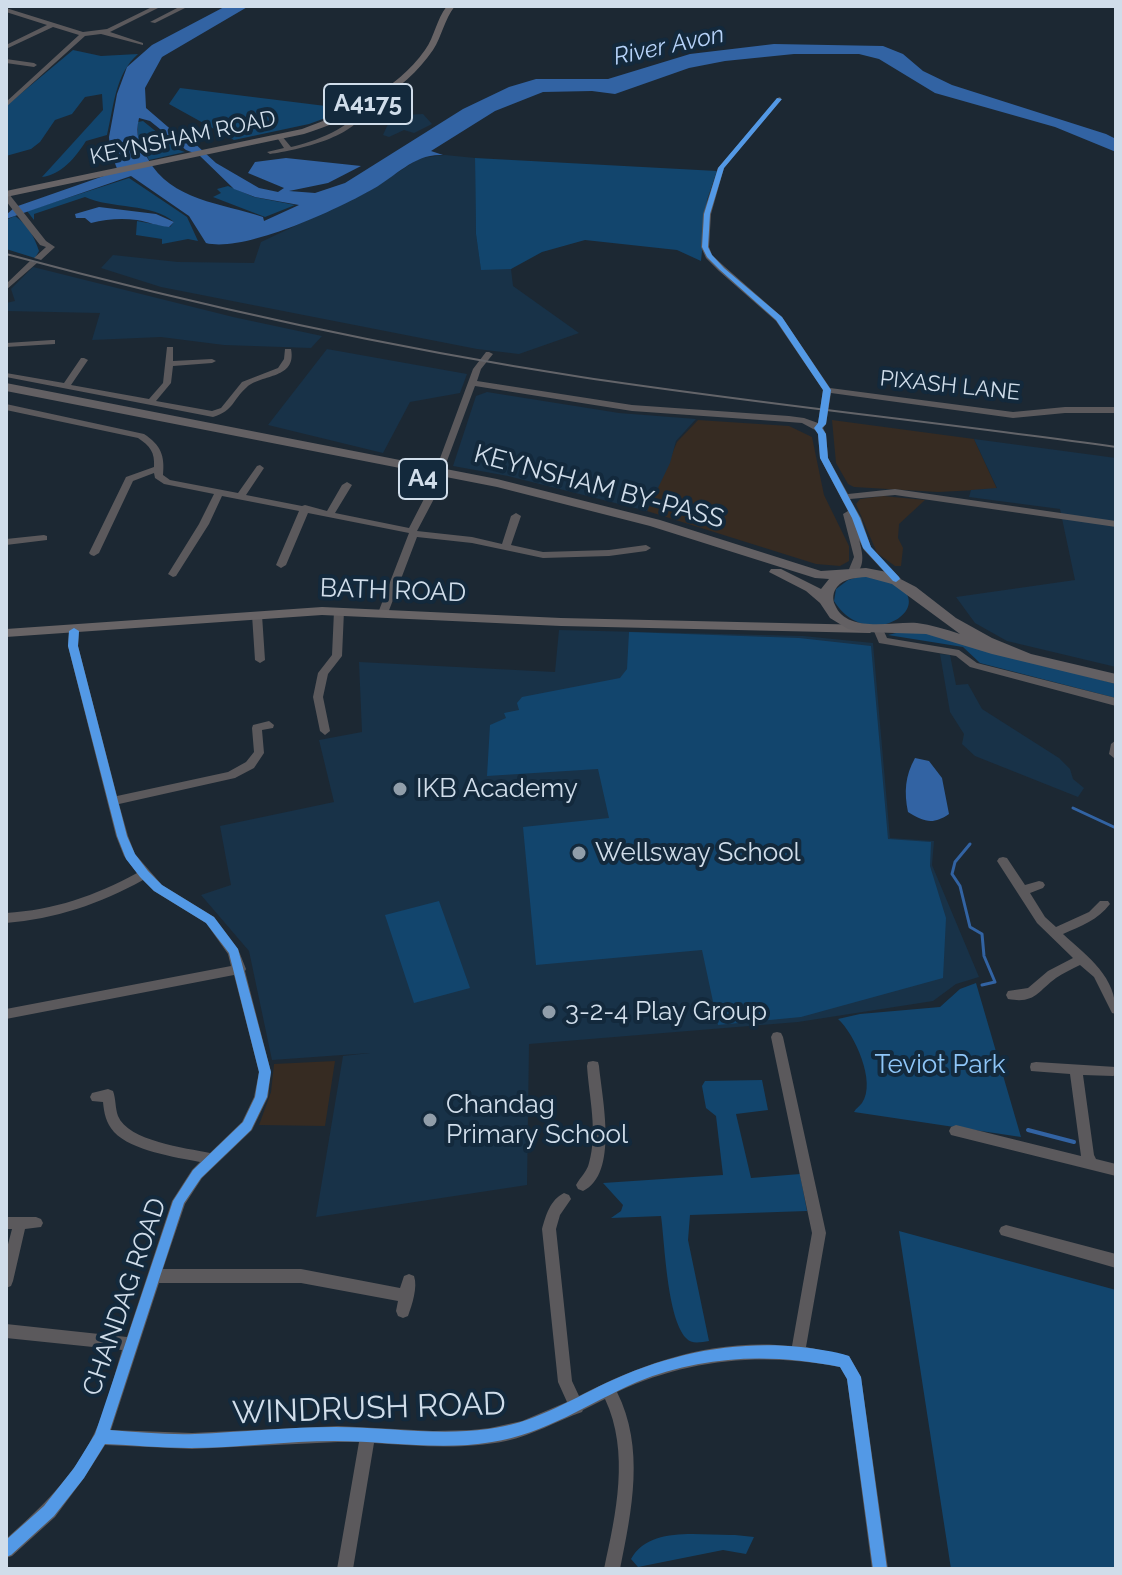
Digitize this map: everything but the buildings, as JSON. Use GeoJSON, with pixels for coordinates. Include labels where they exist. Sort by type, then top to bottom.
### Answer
{"type":"FeatureCollection","features":[{"type":"Feature","properties":{"kind":"highway","name":"KEYNSHAM BY-PASS"},"geometry":{"type":"LineString","coordinates":[[6,387],[497,483],[655,523],[820,575],[850,574]]}},
{"type":"Feature","properties":{"kind":"highway","name":"KEYNSHAM BY-PASS"},"geometry":{"type":"LineString","coordinates":[[6,396],[571,510],[795,579],[827,603]]}},
{"type":"Feature","properties":{"kind":"highway","name":"A4"},"geometry":{"type":"LineString","coordinates":[[850,574],[870,573],[896,579]]}},
{"type":"Feature","properties":{"kind":"highway"},"geometry":{"type":"LineString","coordinates":[[827,603],[832,584],[850,574]]}},
{"type":"Feature","properties":{"kind":"highway"},"geometry":{"type":"LineString","coordinates":[[896,579],[965,631],[1026,657]]}},
{"type":"Feature","properties":{"kind":"highway"},"geometry":{"type":"LineString","coordinates":[[898,626],[911,617],[915,609],[910,590]]}},
{"type":"Feature","properties":{"kind":"highway","name":"A4"},"geometry":{"type":"LineString","coordinates":[[827,603],[843,622],[874,629]]}},
{"type":"Feature","properties":{"kind":"highway"},"geometry":{"type":"LineString","coordinates":[[874,629],[898,626],[930,630],[1116,679]]}},
{"type":"Feature","properties":{"kind":"main road","name":"KEYNSHAM ROAD"},"geometry":{"type":"LineString","coordinates":[[6,195],[331,122],[364,106],[404,77],[433,45],[438,22],[451,6]]}},
{"type":"Feature","properties":{"kind":"main road","name":"BATH ROAD"},"geometry":{"type":"LineString","coordinates":[[779,627],[818,619],[825,613],[827,603]]}},
{"type":"Feature","properties":{"kind":"main road","name":"BATH ROAD"},"geometry":{"type":"LineString","coordinates":[[6,633],[74,631],[339,611],[561,622],[874,629]]}},
{"type":"Feature","properties":{"kind":"street"},"geometry":{"type":"LineString","coordinates":[[15,11],[25,6]]}},
{"type":"Feature","properties":{"kind":"street"},"geometry":{"type":"LineString","coordinates":[[6,10],[83,34],[102,32],[159,6],[176,11]]}},
{"type":"Feature","properties":{"kind":"street"},"geometry":{"type":"LineString","coordinates":[[153,22],[186,6]]}},
{"type":"Feature","properties":{"kind":"street"},"geometry":{"type":"LineString","coordinates":[[7,45],[54,24]]}},
{"type":"Feature","properties":{"kind":"street"},"geometry":{"type":"LineString","coordinates":[[102,32],[137,43],[126,47]]}},
{"type":"Feature","properties":{"kind":"street"},"geometry":{"type":"LineString","coordinates":[[6,105],[83,34]]}},
{"type":"Feature","properties":{"kind":"street"},"geometry":{"type":"LineString","coordinates":[[6,61],[34,65]]}},
{"type":"Feature","properties":{"kind":"street"},"geometry":{"type":"LineString","coordinates":[[779,99],[721,168],[707,214],[705,247],[722,269],[779,319],[827,390],[822,424],[818,428]]}},
{"type":"Feature","properties":{"kind":"street","name":"KEYNSHAM ROAD"},"geometry":{"type":"LineString","coordinates":[[270,152],[318,143],[336,135],[362,114],[364,106]]}},
{"type":"Feature","properties":{"kind":"street"},"geometry":{"type":"LineString","coordinates":[[279,136],[289,149]]}},
{"type":"Feature","properties":{"kind":"street"},"geometry":{"type":"LineString","coordinates":[[6,195],[43,243],[51,247],[6,288]]}},
{"type":"Feature","properties":{"kind":"street"},"geometry":{"type":"LineString","coordinates":[[6,345],[52,342]]}},
{"type":"Feature","properties":{"kind":"street"},"geometry":{"type":"LineString","coordinates":[[151,402],[167,383],[170,349]]}},
{"type":"Feature","properties":{"kind":"street"},"geometry":{"type":"LineString","coordinates":[[6,375],[213,414],[221,413],[245,384],[281,370],[288,359],[288,351]]}},
{"type":"Feature","properties":{"kind":"street"},"geometry":{"type":"LineString","coordinates":[[443,461],[477,369],[489,354]]}},
{"type":"Feature","properties":{"kind":"street"},"geometry":{"type":"LineString","coordinates":[[66,386],[84,360]]}},
{"type":"Feature","properties":{"kind":"street"},"geometry":{"type":"LineString","coordinates":[[169,364],[212,361]]}},
{"type":"Feature","properties":{"kind":"street"},"geometry":{"type":"LineString","coordinates":[[472,383],[632,408],[804,421],[818,428],[822,434],[824,458],[856,518],[867,548],[896,579]]}},
{"type":"Feature","properties":{"kind":"street","name":"PIXASH LANE"},"geometry":{"type":"LineString","coordinates":[[827,390],[1013,415],[1065,410],[1116,410]]}},
{"type":"Feature","properties":{"kind":"street"},"geometry":{"type":"LineString","coordinates":[[6,407],[141,436],[160,452],[158,476],[167,482],[305,508],[413,533],[472,540],[543,555],[646,548]]}},
{"type":"Feature","properties":{"kind":"street"},"geometry":{"type":"LineString","coordinates":[[94,553],[129,479],[159,468]]}},
{"type":"Feature","properties":{"kind":"street"},"geometry":{"type":"LineString","coordinates":[[241,496],[260,468]]}},
{"type":"Feature","properties":{"kind":"street"},"geometry":{"type":"LineString","coordinates":[[330,514],[347,485]]}},
{"type":"Feature","properties":{"kind":"street"},"geometry":{"type":"LineString","coordinates":[[173,574],[204,524],[219,492]]}},
{"type":"Feature","properties":{"kind":"street"},"geometry":{"type":"LineString","coordinates":[[845,499],[882,493],[912,494],[1116,524]]}},
{"type":"Feature","properties":{"kind":"street"},"geometry":{"type":"LineString","coordinates":[[383,613],[431,495]]}},
{"type":"Feature","properties":{"kind":"street"},"geometry":{"type":"LineString","coordinates":[[845,499],[859,557],[850,574]]}},
{"type":"Feature","properties":{"kind":"street"},"geometry":{"type":"LineString","coordinates":[[281,565],[305,508]]}},
{"type":"Feature","properties":{"kind":"street"},"geometry":{"type":"LineString","coordinates":[[506,547],[516,516]]}},
{"type":"Feature","properties":{"kind":"street"},"geometry":{"type":"LineString","coordinates":[[6,542],[44,538]]}},
{"type":"Feature","properties":{"kind":"street"},"geometry":{"type":"LineString","coordinates":[[325,731],[318,697],[323,673],[337,656],[339,611]]}},
{"type":"Feature","properties":{"kind":"street"},"geometry":{"type":"LineString","coordinates":[[257,615],[260,660]]}},
{"type":"Feature","properties":{"kind":"street"},"geometry":{"type":"LineString","coordinates":[[874,629],[883,641],[959,653],[974,665],[1116,702]]}},
{"type":"Feature","properties":{"kind":"street","name":"CHANDAG ROAD"},"geometry":{"type":"LineString","coordinates":[[6,1550],[49,1511],[79,1473],[101,1437],[179,1201],[211,1159],[247,1126],[264,1085],[263,1062],[234,952],[210,920],[158,888],[144,874],[126,846],[73,647],[74,631]]}},
{"type":"Feature","properties":{"kind":"street"},"geometry":{"type":"LineString","coordinates":[[113,801],[243,770],[259,753],[257,727]]}},
{"type":"Feature","properties":{"kind":"street"},"geometry":{"type":"LineString","coordinates":[[1003,861],[1041,920],[1098,974],[1116,1009]]}},
{"type":"Feature","properties":{"kind":"street"},"geometry":{"type":"LineString","coordinates":[[6,918],[74,908],[109,894],[144,874]]}},
{"type":"Feature","properties":{"kind":"street"},"geometry":{"type":"LineString","coordinates":[[1024,890],[1039,885]]}},
{"type":"Feature","properties":{"kind":"street"},"geometry":{"type":"LineString","coordinates":[[1053,933],[1093,915],[1104,904]]}},
{"type":"Feature","properties":{"kind":"street"},"geometry":{"type":"LineString","coordinates":[[1012,995],[1031,993],[1052,974],[1081,959]]}},
{"type":"Feature","properties":{"kind":"street"},"geometry":{"type":"LineString","coordinates":[[6,1014],[240,969]]}},
{"type":"Feature","properties":{"kind":"street"},"geometry":{"type":"LineString","coordinates":[[777,1037],[819,1233],[798,1353]]}},
{"type":"Feature","properties":{"kind":"street"},"geometry":{"type":"LineString","coordinates":[[583,1185],[596,1170],[599,1159],[593,1066]]}},
{"type":"Feature","properties":{"kind":"street"},"geometry":{"type":"LineString","coordinates":[[1036,1067],[1113,1071]]}},
{"type":"Feature","properties":{"kind":"street"},"geometry":{"type":"LineString","coordinates":[[1076,1070],[1083,1098],[1085,1147],[1091,1165]]}},
{"type":"Feature","properties":{"kind":"street"},"geometry":{"type":"LineString","coordinates":[[108,1095],[113,1122],[122,1132],[137,1141],[211,1159]]}},
{"type":"Feature","properties":{"kind":"street"},"geometry":{"type":"LineString","coordinates":[[956,1131],[1116,1170]]}},
{"type":"Feature","properties":{"kind":"street"},"geometry":{"type":"LineString","coordinates":[[564,1199],[554,1212],[549,1229],[565,1382],[577,1407]]}},
{"type":"Feature","properties":{"kind":"street"},"geometry":{"type":"LineString","coordinates":[[6,1281],[13,1223],[36,1223]]}},
{"type":"Feature","properties":{"kind":"street"},"geometry":{"type":"LineString","coordinates":[[1006,1231],[1116,1261]]}},
{"type":"Feature","properties":{"kind":"street"},"geometry":{"type":"LineString","coordinates":[[154,1276],[301,1276],[406,1296]]}},
{"type":"Feature","properties":{"kind":"street"},"geometry":{"type":"LineString","coordinates":[[6,1331],[130,1344]]}},
{"type":"Feature","properties":{"kind":"street","name":"WINDRUSH ROAD"},"geometry":{"type":"LineString","coordinates":[[101,1437],[188,1441],[306,1434],[488,1436],[518,1431],[680,1360],[726,1353],[798,1353],[844,1361],[854,1377],[880,1569]]}},
{"type":"Feature","properties":{"kind":"street"},"geometry":{"type":"LineString","coordinates":[[608,1389],[621,1419],[625,1460],[621,1529],[612,1569]]}},
{"type":"Feature","properties":{"kind":"street"},"geometry":{"type":"LineString","coordinates":[[345,1569],[368,1435]]}},
{"type":"Feature","properties":{"kind":"shaded area"},"geometry":{"type":"Polygon","coordinates":[[[226,6],[249,6],[162,57],[145,88],[146,108],[175,133],[192,141],[216,163],[259,188],[278,192],[284,188],[248,173],[255,162],[286,158],[361,166],[328,183],[289,191],[315,193],[345,183],[463,109],[509,87],[536,79],[608,79],[690,54],[774,44],[883,46],[903,54],[923,71],[952,85],[1106,134],[1116,139],[1116,152],[1055,127],[935,93],[879,59],[859,54],[794,54],[689,68],[615,94],[543,92],[495,111],[431,151],[443,155],[415,161],[373,189],[315,218],[243,242],[206,243],[189,216],[131,176],[6,219],[15,207],[118,171],[110,151],[109,137],[117,94],[127,67],[152,45],[226,6]],[[139,118],[138,135],[142,149],[158,173],[184,192],[263,217],[264,221],[299,205],[255,197],[234,189],[199,155],[186,150],[150,121],[139,118]]]}},
{"type":"Feature","properties":{"kind":"shaded area"},"geometry":{"type":"Polygon","coordinates":[[[382,99],[388,100],[385,104],[394,106],[385,116],[423,114],[432,124],[414,133],[404,130],[389,137],[383,135],[388,124],[352,124],[382,99]]]}},
{"type":"Feature","properties":{"kind":"shaded area"},"geometry":{"type":"Polygon","coordinates":[[[445,155],[475,158],[476,234],[481,269],[511,269],[513,286],[579,333],[519,354],[477,349],[161,287],[101,268],[113,255],[178,262],[254,263],[261,242],[369,191],[420,158],[445,155]]]}},
{"type":"Feature","properties":{"kind":"shaded area"},"geometry":{"type":"Polygon","coordinates":[[[99,207],[156,214],[174,222],[169,227],[131,219],[91,223],[85,218],[76,218],[75,214],[99,207]]]}},
{"type":"Feature","properties":{"kind":"shaded area"},"geometry":{"type":"Polygon","coordinates":[[[33,267],[322,336],[311,348],[224,345],[161,337],[92,340],[100,313],[6,311],[6,303],[15,301],[11,289],[33,267]]]}},
{"type":"Feature","properties":{"kind":"shaded area"},"geometry":{"type":"Polygon","coordinates":[[[327,349],[467,374],[460,393],[410,402],[383,453],[268,425],[327,349]]]}},
{"type":"Feature","properties":{"kind":"shaded area"},"geometry":{"type":"Polygon","coordinates":[[[487,392],[619,413],[696,419],[676,441],[670,463],[647,511],[508,476],[453,466],[476,396],[487,392]]]}},
{"type":"Feature","properties":{"kind":"shaded area"},"geometry":{"type":"Polygon","coordinates":[[[698,420],[789,426],[812,437],[824,495],[849,546],[849,561],[840,566],[816,564],[647,511],[677,442],[698,420]]]}},
{"type":"Feature","properties":{"kind":"shaded area"},"geometry":{"type":"Polygon","coordinates":[[[832,420],[974,439],[997,489],[938,492],[854,487],[848,484],[836,463],[832,420]]]}},
{"type":"Feature","properties":{"kind":"shaded area"},"geometry":{"type":"Polygon","coordinates":[[[974,439],[1116,458],[1116,667],[1007,641],[975,623],[956,597],[1075,580],[1060,509],[969,497],[971,490],[997,488],[974,439]]]}},
{"type":"Feature","properties":{"kind":"shaded area"},"geometry":{"type":"Polygon","coordinates":[[[883,496],[925,500],[899,524],[898,538],[903,548],[901,566],[895,566],[877,553],[856,504],[860,499],[883,496]]]}},
{"type":"Feature","properties":{"kind":"shaded area","name":"Wellsway School"},"geometry":{"type":"Polygon","coordinates":[[[559,630],[803,636],[873,643],[890,838],[934,841],[932,865],[979,977],[956,984],[933,1001],[798,1022],[529,1044],[527,1185],[316,1217],[343,1056],[370,1053],[272,1060],[249,951],[201,895],[231,885],[220,826],[334,802],[319,740],[362,732],[359,662],[555,672],[559,630]]]}},
{"type":"Feature","properties":{"kind":"shaded area"},"geometry":{"type":"Polygon","coordinates":[[[940,654],[950,655],[956,685],[968,684],[982,709],[1059,758],[1070,769],[1073,779],[1084,788],[1078,797],[975,756],[962,744],[964,734],[950,712],[940,654]]]}},
{"type":"Feature","properties":{"kind":"shaded area"},"geometry":{"type":"Polygon","coordinates":[[[915,758],[929,761],[942,778],[949,814],[938,820],[924,820],[908,812],[906,784],[915,758]]]}},
{"type":"Feature","properties":{"kind":"shaded area"},"geometry":{"type":"Polygon","coordinates":[[[335,1061],[325,1126],[259,1125],[271,1092],[274,1064],[335,1061]]]}},
{"type":"Feature","properties":{"kind":"green space"},"geometry":{"type":"Polygon","coordinates":[[[73,50],[101,56],[138,54],[120,81],[107,135],[86,141],[62,169],[42,177],[103,110],[102,94],[85,97],[72,114],[55,120],[40,142],[31,149],[6,156],[6,106],[73,50]]]}},
{"type":"Feature","properties":{"kind":"green space"},"geometry":{"type":"Polygon","coordinates":[[[180,88],[350,109],[309,124],[234,140],[169,104],[180,88]]]}},
{"type":"Feature","properties":{"kind":"green space"},"geometry":{"type":"Polygon","coordinates":[[[143,121],[185,152],[149,160],[138,139],[138,122],[143,121]]]}},
{"type":"Feature","properties":{"kind":"green space"},"geometry":{"type":"Polygon","coordinates":[[[475,158],[717,171],[707,200],[701,261],[677,250],[585,240],[542,252],[511,269],[481,270],[476,234],[475,158]]]}},
{"type":"Feature","properties":{"kind":"green space"},"geometry":{"type":"Polygon","coordinates":[[[129,178],[187,217],[198,241],[188,239],[162,244],[162,239],[136,235],[137,221],[170,227],[174,222],[155,212],[85,197],[34,214],[34,220],[27,211],[129,178]]]}},
{"type":"Feature","properties":{"kind":"green space"},"geometry":{"type":"Polygon","coordinates":[[[228,186],[254,197],[295,205],[265,217],[213,197],[221,193],[217,189],[228,186]]]}},
{"type":"Feature","properties":{"kind":"green space"},"geometry":{"type":"Polygon","coordinates":[[[15,216],[35,240],[39,251],[35,258],[6,249],[6,220],[15,216]]]}},
{"type":"Feature","properties":{"kind":"green space"},"geometry":{"type":"Polygon","coordinates":[[[862,576],[892,583],[906,593],[909,605],[901,616],[887,624],[870,625],[851,618],[834,601],[836,589],[848,580],[862,576]]]}},
{"type":"Feature","properties":{"kind":"green space"},"geometry":{"type":"Polygon","coordinates":[[[629,632],[799,638],[871,646],[888,839],[931,842],[930,866],[946,918],[943,978],[801,1017],[718,1025],[702,950],[536,965],[523,827],[609,818],[598,769],[487,776],[490,725],[506,718],[504,713],[519,710],[517,703],[522,697],[620,678],[627,669],[629,632]]]}},
{"type":"Feature","properties":{"kind":"green space"},"geometry":{"type":"Polygon","coordinates":[[[925,633],[1116,684],[1116,698],[980,663],[963,647],[888,635],[925,633]]]}},
{"type":"Feature","properties":{"kind":"green space"},"geometry":{"type":"Polygon","coordinates":[[[439,901],[470,988],[414,1003],[385,915],[439,901]]]}},
{"type":"Feature","properties":{"kind":"green space","name":"Teviot Park"},"geometry":{"type":"Polygon","coordinates":[[[976,983],[1021,1137],[854,1112],[866,1094],[865,1071],[857,1046],[838,1019],[940,1007],[960,989],[976,983]]]}},
{"type":"Feature","properties":{"kind":"green space"},"geometry":{"type":"Polygon","coordinates":[[[762,1080],[768,1110],[736,1114],[751,1178],[800,1174],[807,1211],[690,1215],[688,1240],[709,1341],[691,1342],[680,1328],[675,1314],[661,1216],[611,1218],[621,1211],[623,1205],[603,1183],[723,1175],[716,1116],[706,1108],[702,1086],[705,1081],[762,1080]]]}},
{"type":"Feature","properties":{"kind":"green space"},"geometry":{"type":"Polygon","coordinates":[[[899,1231],[1116,1290],[1116,1569],[951,1569],[899,1231]]]}},
{"type":"Feature","properties":{"kind":"green space"},"geometry":{"type":"Polygon","coordinates":[[[663,1537],[754,1537],[746,1554],[723,1550],[638,1567],[631,1559],[650,1541],[663,1537]]]}},
{"type":"Feature","properties":{"kind":"waterway"},"geometry":{"type":"LineString","coordinates":[[1073,808],[1116,828]]}},
{"type":"Feature","properties":{"kind":"waterway"},"geometry":{"type":"LineString","coordinates":[[970,844],[955,862],[952,874],[960,886],[970,927],[982,934],[984,956],[995,982],[982,985]]}},
{"type":"Feature","properties":{"kind":"waterway"},"geometry":{"type":"LineString","coordinates":[[1028,1130],[1074,1142]]}},
{"type":"Feature","properties":{"kind":"railway"},"geometry":{"type":"LineString","coordinates":[[6,254],[148,291],[292,323],[508,365],[715,396],[1116,447]]}},
{"type":"Feature","properties":{"kind":"cycle path"},"geometry":{"type":"LineString","coordinates":[[779,99],[721,168],[707,214],[705,247],[722,269],[779,319],[827,390],[822,424],[818,428],[822,434],[824,458],[856,518],[867,548],[896,579]]}},
{"type":"Feature","properties":{"kind":"cycle path"},"geometry":{"type":"LineString","coordinates":[[6,1550],[49,1511],[79,1473],[101,1437],[179,1201],[197,1174],[247,1126],[261,1097],[265,1072],[234,952],[210,920],[158,888],[130,856],[122,836],[73,646],[74,631]]}},
{"type":"Feature","properties":{"kind":"cycle path"},"geometry":{"type":"LineString","coordinates":[[101,1437],[192,1441],[320,1434],[433,1439],[490,1436],[536,1424],[636,1376],[693,1358],[754,1351],[814,1355],[844,1361],[854,1377],[880,1569]]}},
{"type":"Feature","properties":{"kind":"place","name":"IKB Academy"},"geometry":{"type":"Point","coordinates":[400,789]}},
{"type":"Feature","properties":{"kind":"place","name":"Wellsway School"},"geometry":{"type":"Point","coordinates":[579,853]}},
{"type":"Feature","properties":{"kind":"place","name":"3-2-4 Play Group"},"geometry":{"type":"Point","coordinates":[549,1012]}},
{"type":"Feature","properties":{"kind":"place","name":"Chandag Primary School"},"geometry":{"type":"Point","coordinates":[430,1120]}},
{"type":"Feature","properties":{"kind":"water label","name":"River Avon"},"geometry":{"type":"Point","coordinates":[669,46]}}]}
